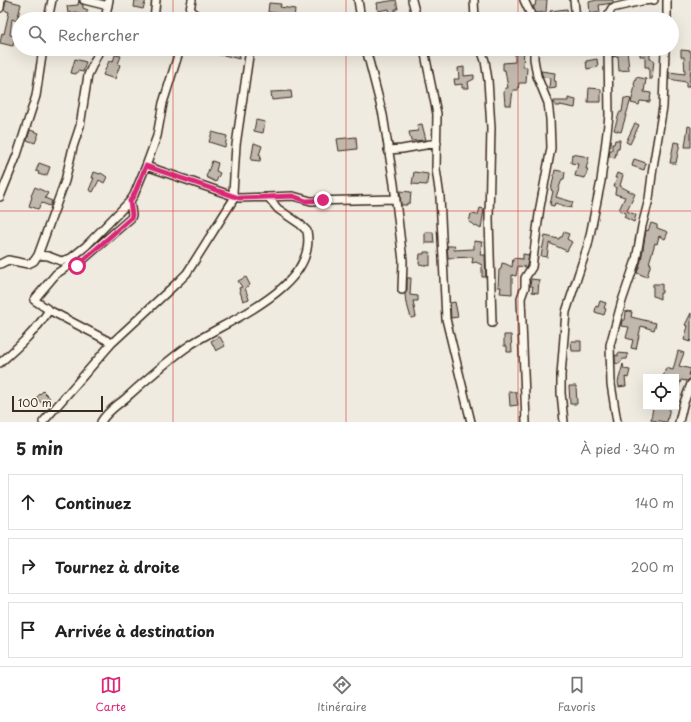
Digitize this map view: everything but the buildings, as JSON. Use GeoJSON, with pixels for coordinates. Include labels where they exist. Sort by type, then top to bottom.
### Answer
{"type":"FeatureCollection","features":[{"type":"Feature","properties":{"kind":"street"},"geometry":{"type":"LineString","coordinates":[[0,8],[1,0]]}},
{"type":"Feature","properties":{"kind":"street"},"geometry":{"type":"LineString","coordinates":[[49,12],[52,0]]}},
{"type":"Feature","properties":{"kind":"street"},"geometry":{"type":"LineString","coordinates":[[84,0],[108,3]]}},
{"type":"Feature","properties":{"kind":"street"},"geometry":{"type":"LineString","coordinates":[[155,12],[156,0]]}},
{"type":"Feature","properties":{"kind":"street"},"geometry":{"type":"LineString","coordinates":[[189,12],[192,0]]}},
{"type":"Feature","properties":{"kind":"street"},"geometry":{"type":"LineString","coordinates":[[358,0],[360,12]]}},
{"type":"Feature","properties":{"kind":"street"},"geometry":{"type":"LineString","coordinates":[[412,0],[415,12]]}},
{"type":"Feature","properties":{"kind":"street"},"geometry":{"type":"LineString","coordinates":[[474,0],[475,12]]}},
{"type":"Feature","properties":{"kind":"street"},"geometry":{"type":"LineString","coordinates":[[524,0],[530,12]]}},
{"type":"Feature","properties":{"kind":"street"},"geometry":{"type":"LineString","coordinates":[[574,0],[575,12]]}},
{"type":"Feature","properties":{"kind":"street"},"geometry":{"type":"LineString","coordinates":[[610,12],[612,8],[642,0],[654,0]]}},
{"type":"Feature","properties":{"kind":"street"},"geometry":{"type":"LineString","coordinates":[[667,0],[667,12]]}},
{"type":"Feature","properties":{"kind":"street"},"geometry":{"type":"LineString","coordinates":[[190,9],[193,12]]}},
{"type":"Feature","properties":{"kind":"street"},"geometry":{"type":"LineString","coordinates":[[0,197],[17,155],[36,96],[42,56]]}},
{"type":"Feature","properties":{"kind":"street"},"geometry":{"type":"LineString","coordinates":[[0,264],[10,260],[28,264],[38,255],[65,182],[73,147],[80,126],[87,80],[97,56]]}},
{"type":"Feature","properties":{"kind":"street"},"geometry":{"type":"LineString","coordinates":[[38,255],[48,256],[61,261],[71,258],[86,246],[130,201],[134,195],[157,136],[163,103],[178,56]]}},
{"type":"Feature","properties":{"kind":"street"},"geometry":{"type":"LineString","coordinates":[[235,197],[232,193],[236,145],[249,56]]}},
{"type":"Feature","properties":{"kind":"street"},"geometry":{"type":"LineString","coordinates":[[368,56],[383,115],[396,199],[403,261],[402,290]]}},
{"type":"Feature","properties":{"kind":"street"},"geometry":{"type":"LineString","coordinates":[[425,56],[437,114],[436,169],[440,197],[446,319],[471,422]]}},
{"type":"Feature","properties":{"kind":"street"},"geometry":{"type":"LineString","coordinates":[[483,56],[488,80],[491,128],[489,219],[492,322]]}},
{"type":"Feature","properties":{"kind":"street"},"geometry":{"type":"LineString","coordinates":[[526,422],[522,298],[526,276],[532,267],[540,207],[551,148],[548,103],[537,76],[534,56]]}},
{"type":"Feature","properties":{"kind":"street"},"geometry":{"type":"LineString","coordinates":[[564,422],[561,375],[566,312],[588,245],[601,180],[609,116],[608,56]]}},
{"type":"Feature","properties":{"kind":"street"},"geometry":{"type":"LineString","coordinates":[[617,422],[611,384],[610,346],[622,301],[636,260],[642,226],[649,199],[663,107],[666,56]]}},
{"type":"Feature","properties":{"kind":"street"},"geometry":{"type":"LineString","coordinates":[[388,150],[437,143]]}},
{"type":"Feature","properties":{"kind":"street"},"geometry":{"type":"LineString","coordinates":[[146,166],[235,197],[293,196],[311,201],[396,199]]}},
{"type":"Feature","properties":{"kind":"street"},"geometry":{"type":"LineString","coordinates":[[43,422],[112,343],[187,273],[235,197]]}},
{"type":"Feature","properties":{"kind":"street"},"geometry":{"type":"LineString","coordinates":[[101,422],[109,412],[152,374],[208,333],[248,312],[270,298],[282,288],[297,271],[304,259],[307,231],[300,224],[278,209],[268,197]]}},
{"type":"Feature","properties":{"kind":"street"},"geometry":{"type":"LineString","coordinates":[[112,343],[49,310],[35,302],[34,299],[60,270],[70,264],[78,265],[131,218],[130,201]]}},
{"type":"Feature","properties":{"kind":"street"},"geometry":{"type":"LineString","coordinates":[[0,363],[28,338],[49,310]]}},
{"type":"Feature","properties":{"kind":"street"},"geometry":{"type":"LineString","coordinates":[[678,422],[691,384]]}},
{"type":"Feature","properties":{"kind":"route"},"geometry":{"type":"LineString","coordinates":[[77,266],[131,218],[130,201],[146,166],[239,198],[293,196],[306,201],[323,200]]}}]}
